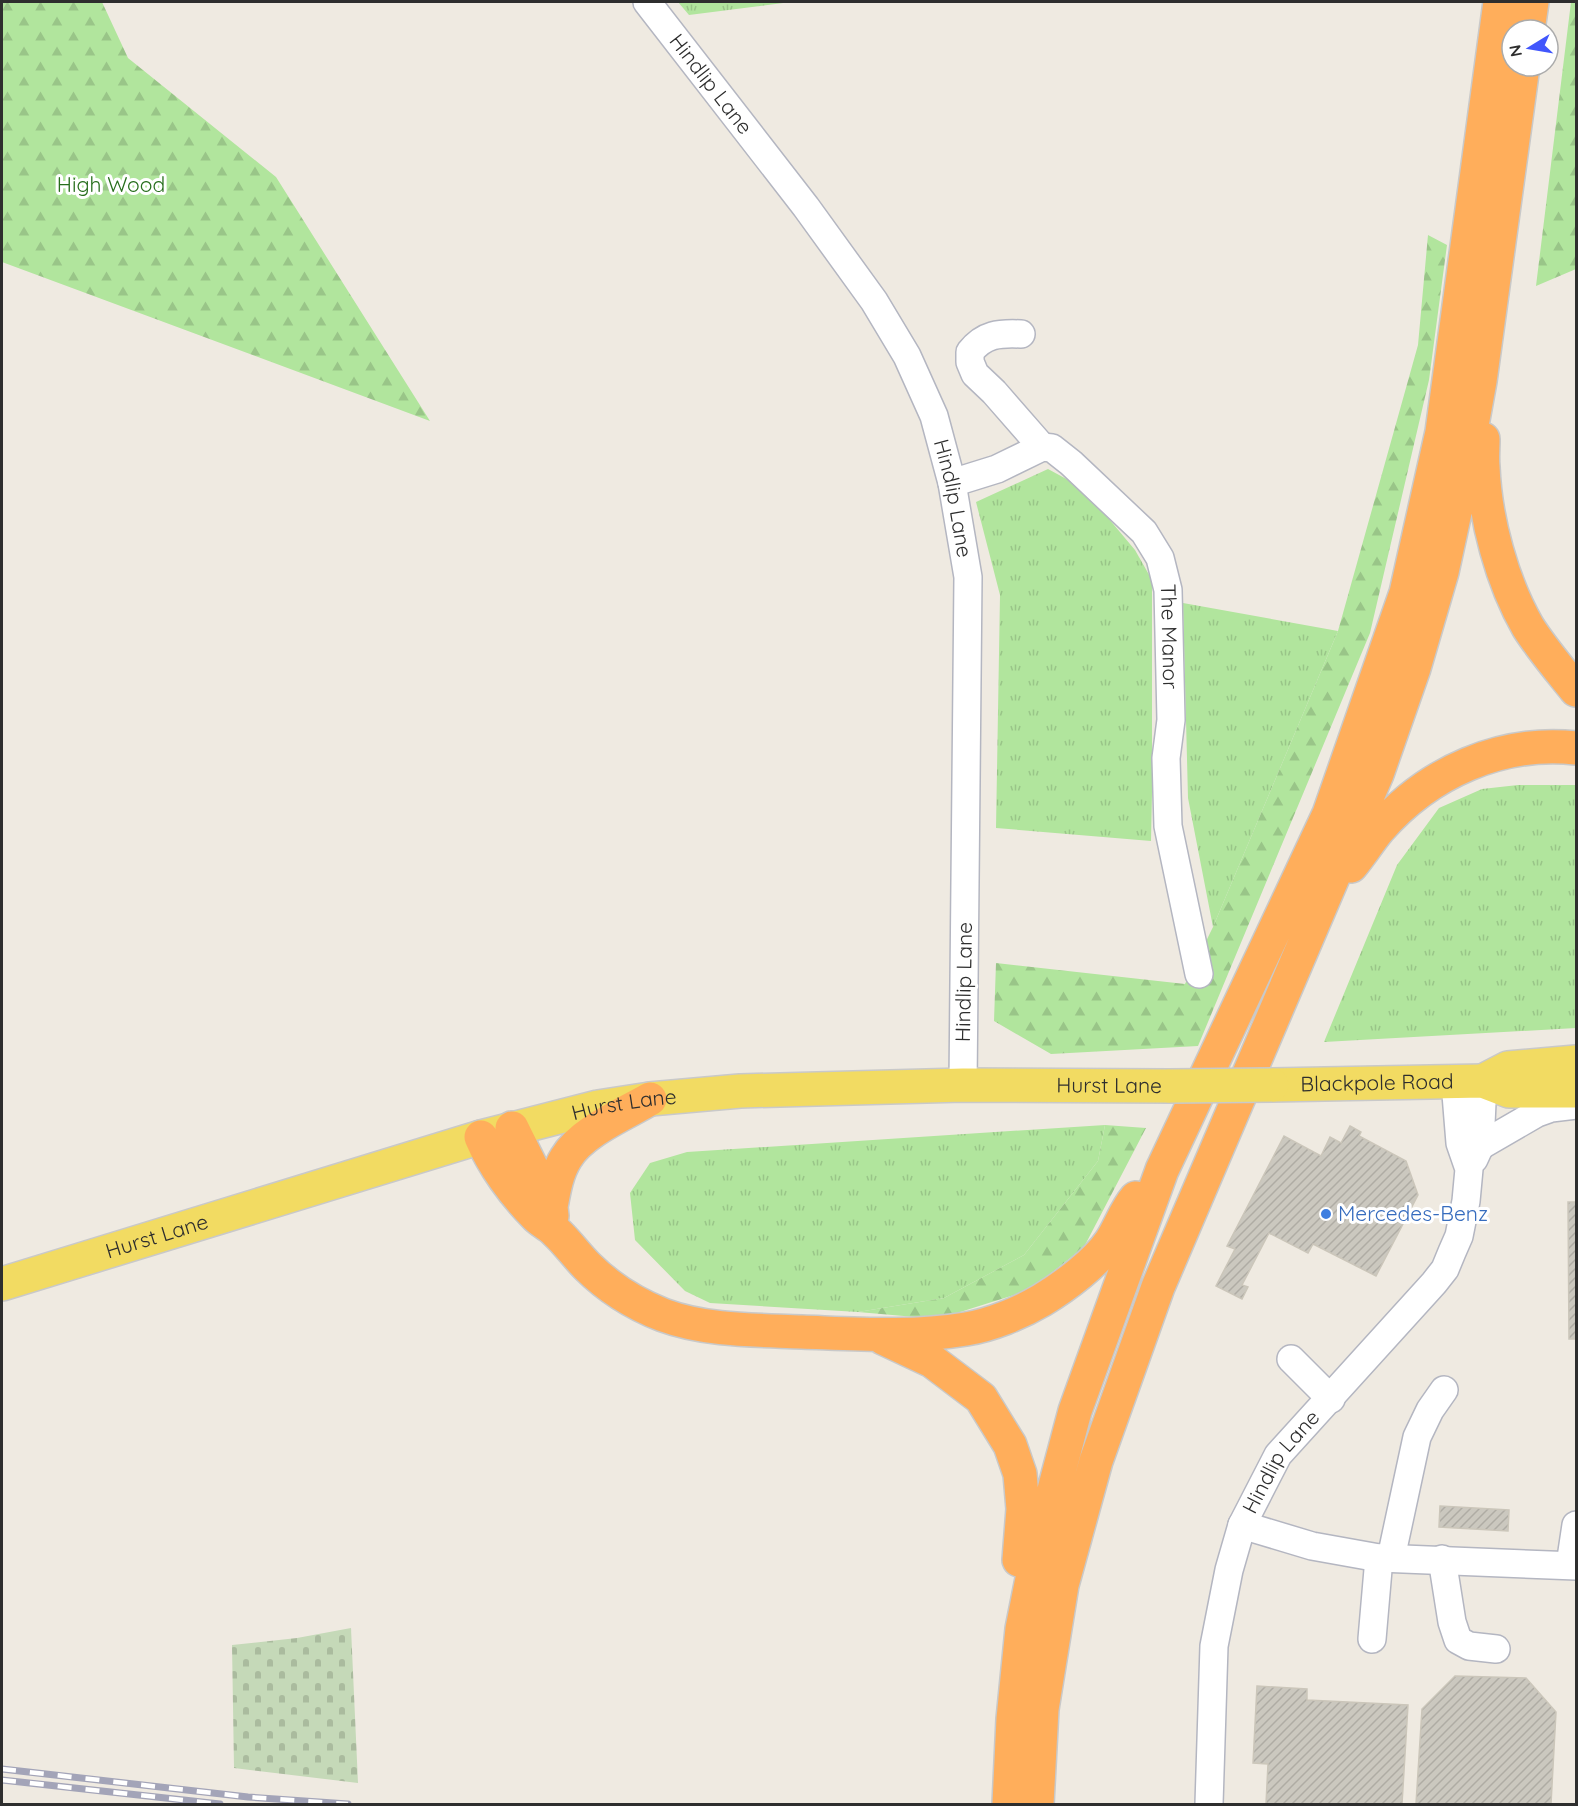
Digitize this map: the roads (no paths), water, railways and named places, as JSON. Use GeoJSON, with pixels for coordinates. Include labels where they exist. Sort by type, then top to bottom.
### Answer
{"type":"FeatureCollection","features":[{"type":"Feature","properties":{"kind":"highway"},"geometry":{"type":"LineString","coordinates":[[1009,1804],[1013,1719],[1022,1629],[1037,1554],[1075,1410],[1162,1170],[1329,814],[1406,593],[1442,432],[1500,2]]}},
{"type":"Feature","properties":{"kind":"highway"},"geometry":{"type":"LineString","coordinates":[[1530,18],[1532,2]]}},
{"type":"Feature","properties":{"kind":"highway"},"geometry":{"type":"LineString","coordinates":[[1037,1804],[1042,1709],[1060,1596],[1096,1461],[1158,1287],[1377,774],[1414,668],[1439,583],[1462,480],[1480,381],[1521,78]]}},
{"type":"Feature","properties":{"kind":"highway"},"geometry":{"type":"LineString","coordinates":[[1480,381],[1486,502],[1508,586],[1528,627],[1576,690]]}},
{"type":"Feature","properties":{"kind":"highway"},"geometry":{"type":"LineString","coordinates":[[1326,895],[1379,829],[1427,788],[1451,772],[1483,758],[1517,749],[1553,746],[1576,748]]}},
{"type":"Feature","properties":{"kind":"highway"},"geometry":{"type":"LineString","coordinates":[[553,1218],[559,1174],[566,1158],[576,1145],[588,1135],[650,1099]]}},
{"type":"Feature","properties":{"kind":"highway"},"geometry":{"type":"LineString","coordinates":[[513,1128],[553,1218],[587,1266],[614,1289],[664,1315],[711,1326],[736,1329],[876,1335],[932,1334],[969,1329],[1002,1318],[1041,1300],[1088,1267],[1110,1243],[1131,1205],[1162,1170]]}},
{"type":"Feature","properties":{"kind":"highway"},"geometry":{"type":"LineString","coordinates":[[481,1137],[514,1191],[536,1217],[553,1218]]}},
{"type":"Feature","properties":{"kind":"highway"},"geometry":{"type":"LineString","coordinates":[[876,1335],[933,1361],[981,1398],[1010,1445],[1020,1474],[1023,1509],[1019,1558],[1022,1629]]}},
{"type":"Feature","properties":{"kind":"main road","name":"Blackpole Road"},"geometry":{"type":"LineString","coordinates":[[1469,1081],[1508,1068],[1576,1062]]}},
{"type":"Feature","properties":{"kind":"main road","name":"Blackpole Road"},"geometry":{"type":"LineString","coordinates":[[1272,1085],[1469,1081],[1509,1091],[1576,1091]]}},
{"type":"Feature","properties":{"kind":"main road","name":"Hurst Lane"},"geometry":{"type":"LineString","coordinates":[[2,1284],[481,1137],[598,1107],[650,1099],[740,1091],[963,1085],[1272,1085]]}},
{"type":"Feature","properties":{"kind":"street","name":"Hindlip Lane"},"geometry":{"type":"LineString","coordinates":[[647,2],[806,207],[874,301],[907,356],[934,416],[952,483],[968,578],[963,1085]]}},
{"type":"Feature","properties":{"kind":"street"},"geometry":{"type":"LineString","coordinates":[[952,483],[996,469],[1042,447],[994,392],[975,374],[970,362],[970,352],[984,338],[998,333],[1021,334]]}},
{"type":"Feature","properties":{"kind":"street","name":"The Manor"},"geometry":{"type":"LineString","coordinates":[[1042,447],[1052,448],[1071,463],[1144,531],[1160,558],[1167,590],[1170,661],[1171,720],[1166,758],[1168,826],[1199,974]]}},
{"type":"Feature","properties":{"kind":"street","name":"Hindlip Lane"},"geometry":{"type":"LineString","coordinates":[[1209,1804],[1214,1646],[1229,1570],[1242,1525],[1278,1455],[1331,1399],[1444,1269],[1459,1236],[1474,1158],[1469,1081]]}},
{"type":"Feature","properties":{"kind":"street"},"geometry":{"type":"LineString","coordinates":[[1474,1158],[1537,1113],[1551,1108],[1576,1105]]}},
{"type":"Feature","properties":{"kind":"street"},"geometry":{"type":"LineString","coordinates":[[1291,1359],[1331,1399]]}},
{"type":"Feature","properties":{"kind":"street"},"geometry":{"type":"LineString","coordinates":[[1372,1639],[1385,1558],[1417,1437],[1430,1410],[1444,1390]]}},
{"type":"Feature","properties":{"kind":"street"},"geometry":{"type":"LineString","coordinates":[[1242,1525],[1312,1546],[1385,1558],[1573,1565],[1576,1525]]}},
{"type":"Feature","properties":{"kind":"street"},"geometry":{"type":"LineString","coordinates":[[1442,1559],[1452,1622],[1458,1640],[1469,1646],[1496,1649]]}},
{"type":"Feature","properties":{"kind":"railway"},"geometry":{"type":"LineString","coordinates":[[2,1769],[248,1797],[348,1804]]}},
{"type":"Feature","properties":{"kind":"railway"},"geometry":{"type":"LineString","coordinates":[[2,1780],[220,1804]]}},
{"type":"Feature","properties":{"kind":"place","name":"Mercedes-Benz"},"geometry":{"type":"Point","coordinates":[1326,1214]}},
{"type":"Feature","properties":{"kind":"park label","name":"High Wood"},"geometry":{"type":"Point","coordinates":[111,185]}}]}
